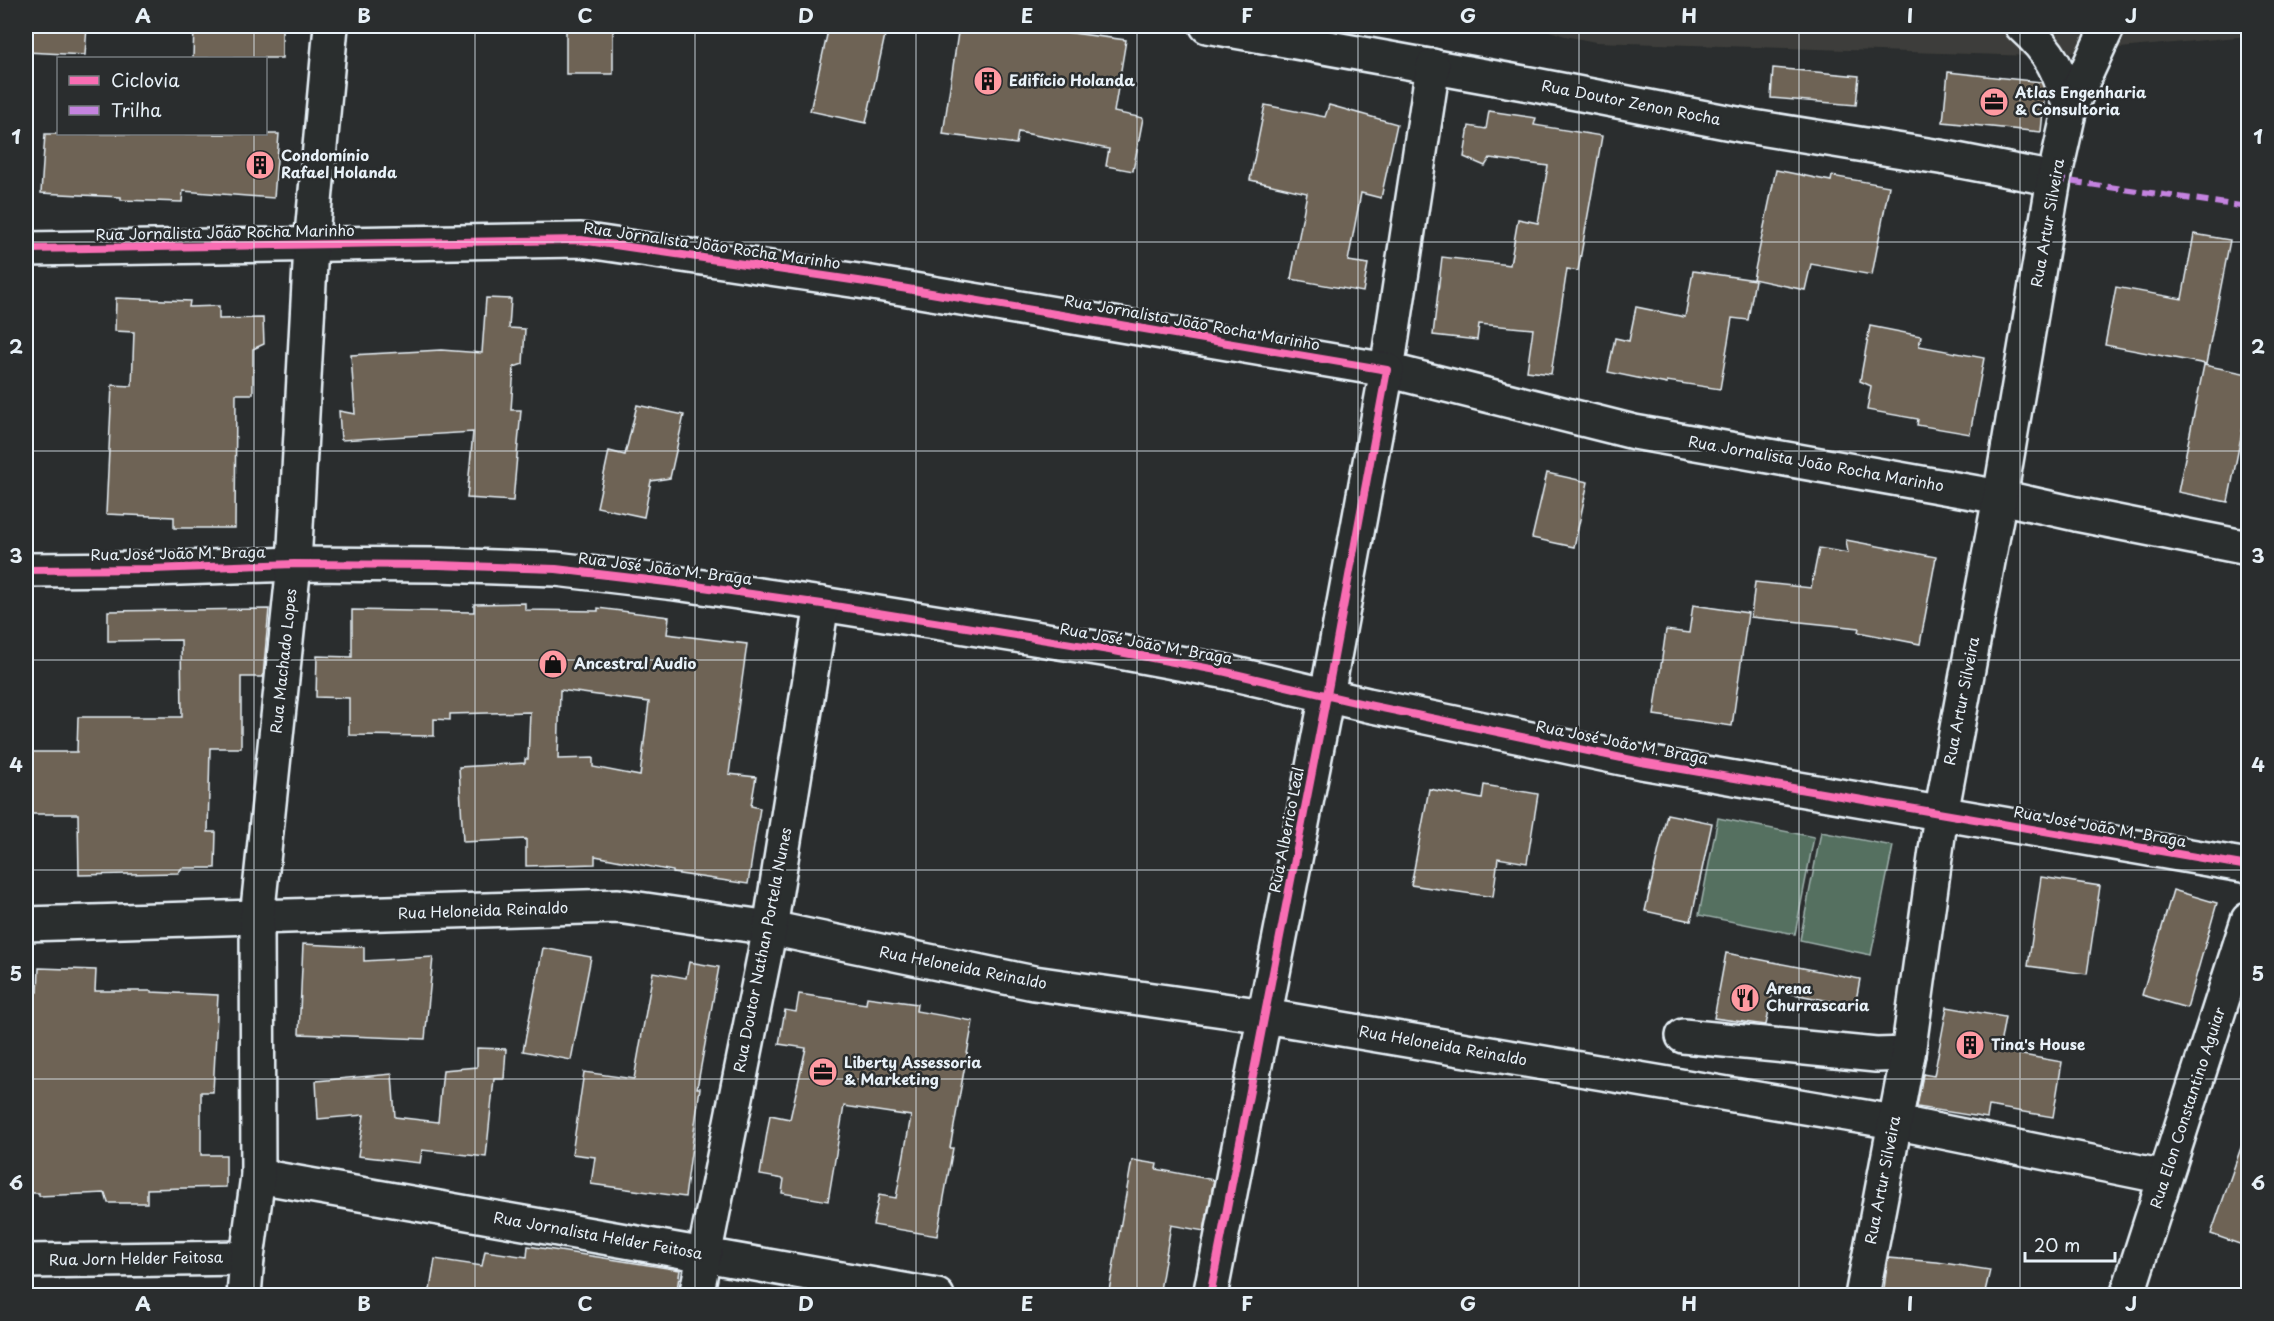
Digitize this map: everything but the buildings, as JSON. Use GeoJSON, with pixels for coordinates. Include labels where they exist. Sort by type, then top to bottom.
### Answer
{"type":"FeatureCollection","features":[{"type":"Feature","properties":{"kind":"street","name":"Rua Machado Lopes"},"geometry":{"type":"LineString","coordinates":[[244,1296],[258,1176],[257,918],[294,564],[312,246],[331,26]]}},
{"type":"Feature","properties":{"kind":"street","name":"Rua Doutor Zenon Rocha"},"geometry":{"type":"LineString","coordinates":[[1207,26],[1433,66],[1747,126],[1946,158],[2054,179]]}},
{"type":"Feature","properties":{"kind":"street"},"geometry":{"type":"LineString","coordinates":[[2022,26],[2047,50],[2055,64],[2070,108]]}},
{"type":"Feature","properties":{"kind":"street","name":"Rua Artur Silveira"},"geometry":{"type":"LineString","coordinates":[[1862,1296],[1893,1122],[1908,1054],[1941,814],[2000,497],[2054,179],[2070,108],[2108,26]]}},
{"type":"Feature","properties":{"kind":"street"},"geometry":{"type":"LineString","coordinates":[[1387,370],[1433,66]]}},
{"type":"Feature","properties":{"kind":"street","name":"Rua Jornalista João Rocha Marinho"},"geometry":{"type":"LineString","coordinates":[[26,249],[580,240],[872,283],[1387,370],[1634,432],[2000,497],[2248,548]]}},
{"type":"Feature","properties":{"kind":"street","name":"Rua Alberico Leal"},"geometry":{"type":"LineString","coordinates":[[1210,1296],[1327,695],[1387,370]]}},
{"type":"Feature","properties":{"kind":"street","name":"Rua José João M. Braga"},"geometry":{"type":"LineString","coordinates":[[26,570],[152,569],[294,564],[438,565],[556,569],[675,583],[822,604],[1222,670],[1327,695],[1641,762],[2248,866]]}},
{"type":"Feature","properties":{"kind":"street","name":"Rua Doutor Nathan Portela Nunes"},"geometry":{"type":"LineString","coordinates":[[696,1296],[770,928],[822,604]]}},
{"type":"Feature","properties":{"kind":"street","name":"Rua Heloneida Reinaldo"},"geometry":{"type":"LineString","coordinates":[[26,924],[618,906],[770,928],[1034,983],[1265,1016],[1893,1122],[2165,1177]]}},
{"type":"Feature","properties":{"kind":"street","name":"Rua Elon Constantino Aguiar"},"geometry":{"type":"LineString","coordinates":[[2127,1296],[2248,920]]}},
{"type":"Feature","properties":{"kind":"street"},"geometry":{"type":"LineString","coordinates":[[1683,1036],[1876,1055],[1908,1054]]}},
{"type":"Feature","properties":{"kind":"street","name":"Rua Jornalista Helder Feitosa"},"geometry":{"type":"LineString","coordinates":[[258,1176],[937,1296]]}},
{"type":"Feature","properties":{"kind":"street","name":"Rua Jorn Helder Feitosa"},"geometry":{"type":"LineString","coordinates":[[26,1261],[247,1258]]}},
{"type":"Feature","properties":{"kind":"shaded area"},"geometry":{"type":"Polygon","coordinates":[[[1534,26],[2248,26],[2248,36],[2034,56],[1596,42],[1565,36],[1534,26]]]}},
{"type":"Feature","properties":{"kind":"green space"},"geometry":{"type":"Polygon","coordinates":[[[1718,818],[1814,837],[1795,934],[1699,915],[1718,818]]]}},
{"type":"Feature","properties":{"kind":"green space"},"geometry":{"type":"Polygon","coordinates":[[[1821,832],[1893,846],[1871,955],[1800,940],[1821,832]]]}},
{"type":"Feature","properties":{"kind":"marked path"},"geometry":{"type":"LineString","coordinates":[[2054,179],[2248,207]]}},
{"type":"Feature","properties":{"kind":"cycle path"},"geometry":{"type":"LineString","coordinates":[[26,249],[581,240],[872,283],[1387,370],[1327,695],[1210,1296]]}},
{"type":"Feature","properties":{"kind":"cycle path"},"geometry":{"type":"LineString","coordinates":[[26,570],[152,569],[294,564],[438,565],[556,569],[675,583],[1109,650],[1222,671],[1368,705],[1641,762],[2248,866]]}},
{"type":"Feature","properties":{"kind":"place","name":"Edifício Holanda"},"geometry":{"type":"Point","coordinates":[988,81]}},
{"type":"Feature","properties":{"kind":"place","name":"Atlas Engenharia & Consultoria"},"geometry":{"type":"Point","coordinates":[1994,102]}},
{"type":"Feature","properties":{"kind":"place","name":"Condomínio Rafael Holanda"},"geometry":{"type":"Point","coordinates":[260,165]}},
{"type":"Feature","properties":{"kind":"place","name":"Ancestral Audio"},"geometry":{"type":"Point","coordinates":[553,664]}},
{"type":"Feature","properties":{"kind":"place","name":"Arena Churrascaria"},"geometry":{"type":"Point","coordinates":[1745,998]}},
{"type":"Feature","properties":{"kind":"place","name":"Tina's House"},"geometry":{"type":"Point","coordinates":[1970,1045]}},
{"type":"Feature","properties":{"kind":"place","name":"Liberty Assessoria & Marketing"},"geometry":{"type":"Point","coordinates":[823,1072]}}]}
